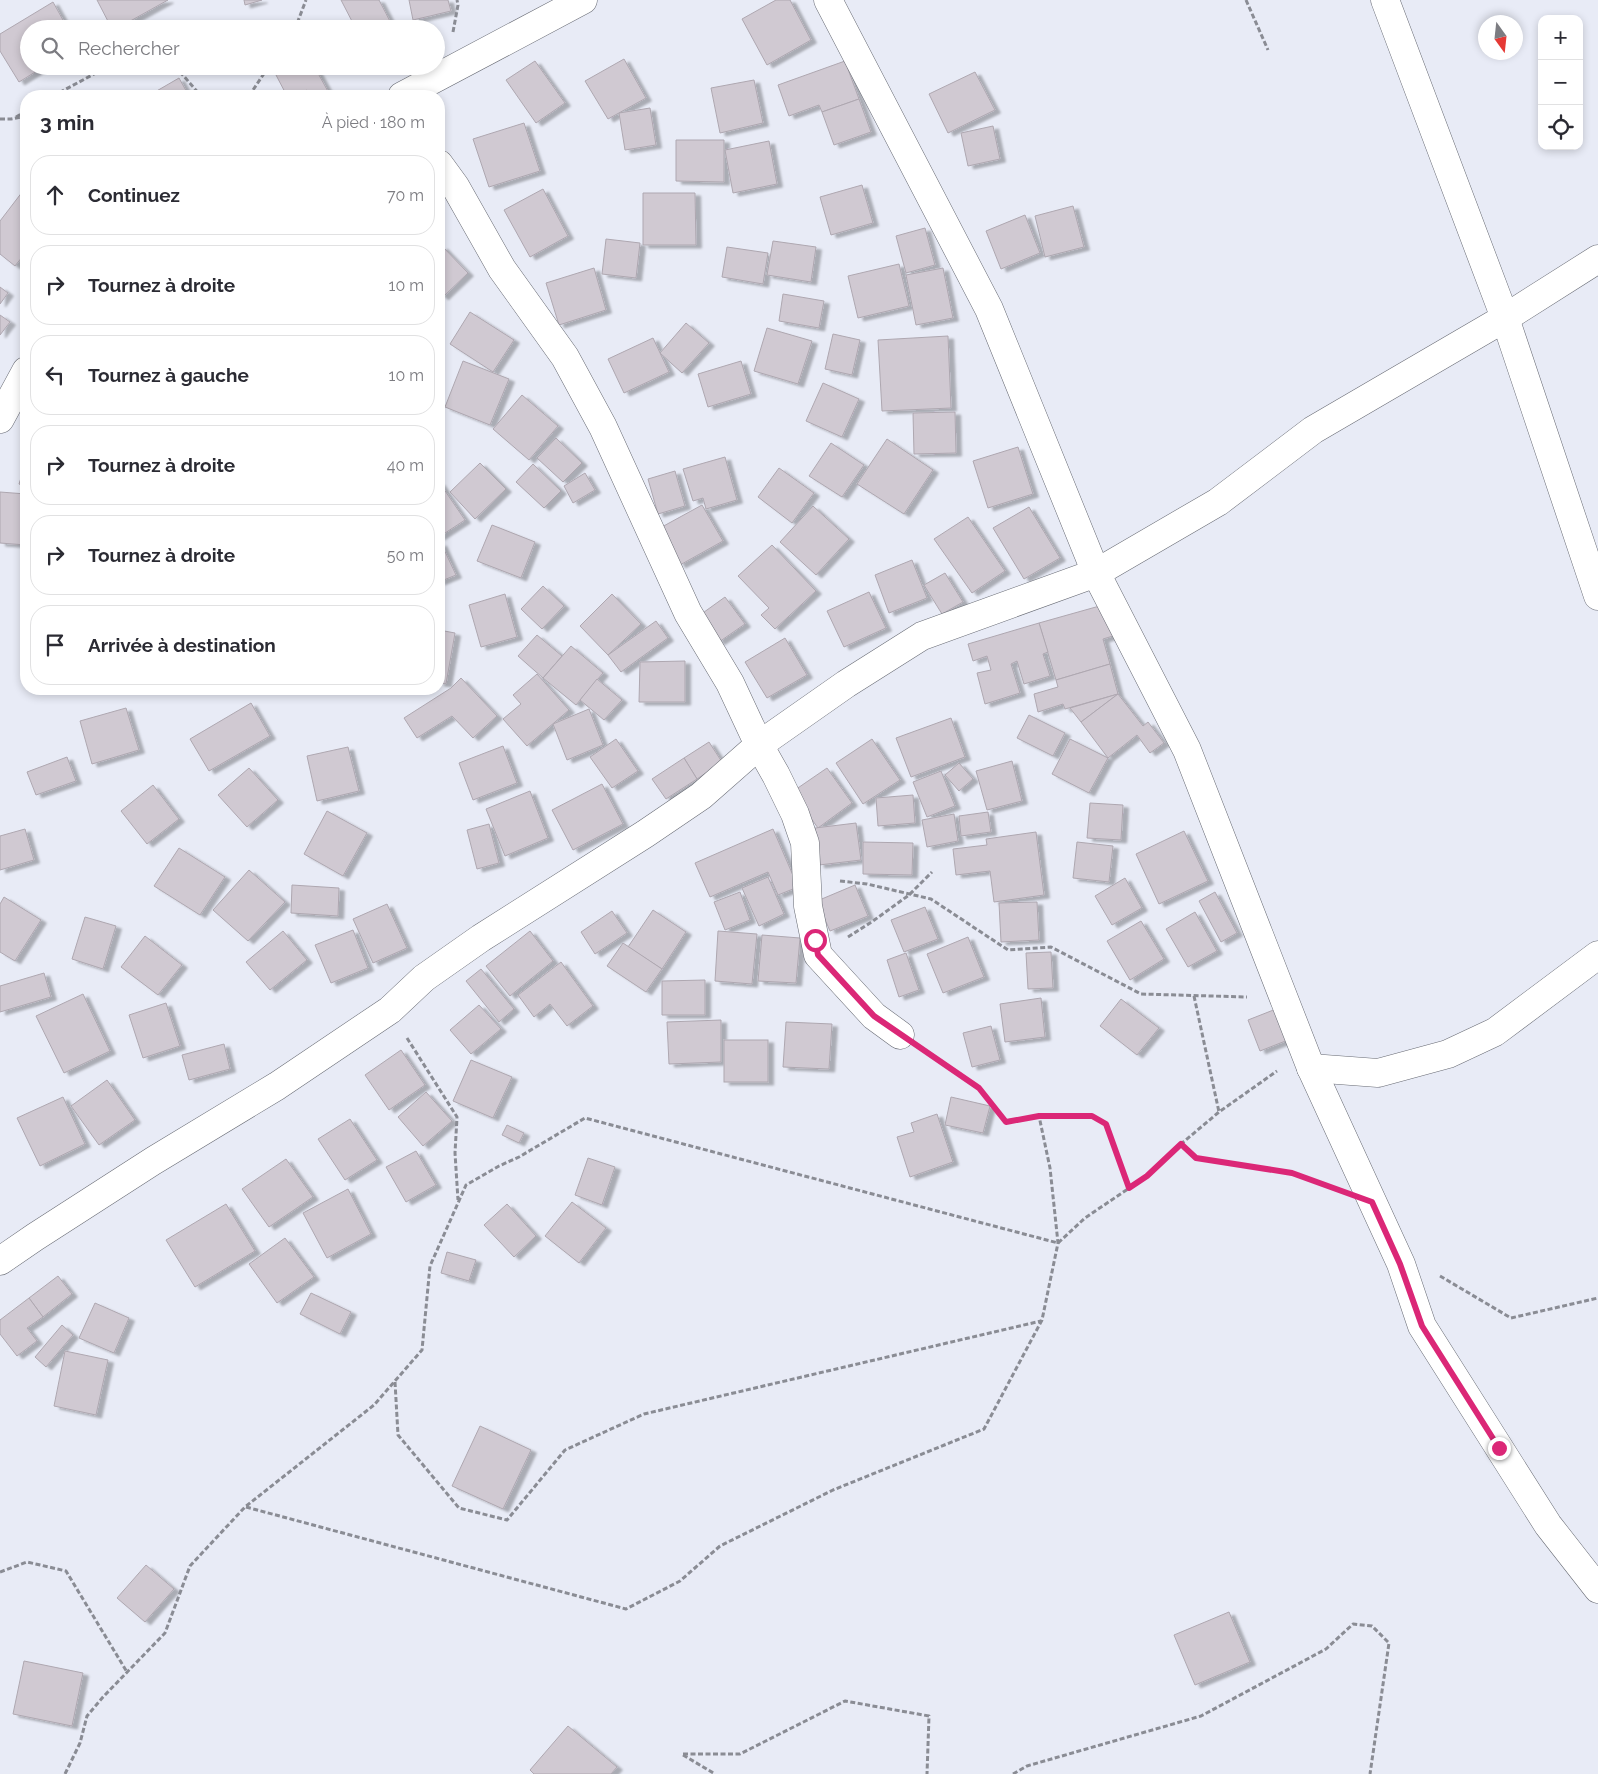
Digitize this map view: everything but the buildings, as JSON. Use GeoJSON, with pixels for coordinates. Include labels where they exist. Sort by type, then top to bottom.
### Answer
{"type":"FeatureCollection","features":[{"type":"Feature","properties":{"kind":"street"},"geometry":{"type":"LineString","coordinates":[[445,73],[583,0]]}},
{"type":"Feature","properties":{"kind":"street"},"geometry":{"type":"LineString","coordinates":[[828,0],[989,309],[1096,573],[1187,750],[1308,1060],[1400,1264],[1422,1326],[1548,1525],[1598,1590]]}},
{"type":"Feature","properties":{"kind":"street"},"geometry":{"type":"LineString","coordinates":[[1385,0],[1505,318],[1598,596]]}},
{"type":"Feature","properties":{"kind":"street"},"geometry":{"type":"LineString","coordinates":[[413,90],[442,75]]}},
{"type":"Feature","properties":{"kind":"street"},"geometry":{"type":"LineString","coordinates":[[445,172],[455,186],[502,269],[565,357],[603,427],[688,613],[730,683],[759,745],[795,814],[805,843],[808,906],[818,955],[874,1016],[900,1035]]}},
{"type":"Feature","properties":{"kind":"street"},"geometry":{"type":"LineString","coordinates":[[0,1261],[152,1161],[277,1086],[390,1010],[424,978],[473,944],[701,796],[759,745],[846,684],[922,636],[1096,573],[1218,502],[1313,430],[1505,318],[1598,259]]}},
{"type":"Feature","properties":{"kind":"street"},"geometry":{"type":"LineString","coordinates":[[0,419],[20,382]]}},
{"type":"Feature","properties":{"kind":"street"},"geometry":{"type":"LineString","coordinates":[[1308,1060],[1378,1073],[1448,1054],[1495,1032],[1598,955]]}},
{"type":"Feature","properties":{"kind":"path"},"geometry":{"type":"LineString","coordinates":[[298,20],[306,0]]}},
{"type":"Feature","properties":{"kind":"path"},"geometry":{"type":"LineString","coordinates":[[1246,0],[1268,50]]}},
{"type":"Feature","properties":{"kind":"path"},"geometry":{"type":"LineString","coordinates":[[65,90],[92,75]]}},
{"type":"Feature","properties":{"kind":"path"},"geometry":{"type":"LineString","coordinates":[[183,75],[196,90]]}},
{"type":"Feature","properties":{"kind":"path"},"geometry":{"type":"LineString","coordinates":[[253,90],[262,75]]}},
{"type":"Feature","properties":{"kind":"path"},"geometry":{"type":"LineString","coordinates":[[12,119],[20,114]]}},
{"type":"Feature","properties":{"kind":"path"},"geometry":{"type":"LineString","coordinates":[[0,119],[20,117]]}},
{"type":"Feature","properties":{"kind":"path"},"geometry":{"type":"LineString","coordinates":[[818,955],[873,921],[909,895],[932,872]]}},
{"type":"Feature","properties":{"kind":"path"},"geometry":{"type":"LineString","coordinates":[[807,877],[867,884],[931,899],[1008,950],[1051,947],[1141,994],[1284,998]]}},
{"type":"Feature","properties":{"kind":"path"},"geometry":{"type":"LineString","coordinates":[[1194,996],[1219,1112]]}},
{"type":"Feature","properties":{"kind":"path"},"geometry":{"type":"LineString","coordinates":[[390,1010],[456,1117],[455,1153],[458,1203]]}},
{"type":"Feature","properties":{"kind":"path"},"geometry":{"type":"LineString","coordinates":[[900,1035],[979,1088],[1006,1122],[1039,1116],[1092,1116],[1106,1124],[1129,1188]]}},
{"type":"Feature","properties":{"kind":"path"},"geometry":{"type":"LineString","coordinates":[[1058,1243],[1085,1218],[1147,1176],[1219,1112],[1308,1060]]}},
{"type":"Feature","properties":{"kind":"path"},"geometry":{"type":"LineString","coordinates":[[245,1507],[626,1609],[680,1582],[720,1546],[833,1490],[984,1429],[1042,1320],[1058,1243],[1050,1168],[1039,1116]]}},
{"type":"Feature","properties":{"kind":"path"},"geometry":{"type":"LineString","coordinates":[[65,1774],[80,1743],[87,1716],[165,1633],[190,1566],[245,1507],[374,1405],[422,1350],[430,1266],[466,1185],[519,1157],[585,1118],[1058,1243]]}},
{"type":"Feature","properties":{"kind":"path"},"geometry":{"type":"LineString","coordinates":[[1181,1144],[1196,1158],[1292,1173],[1372,1202]]}},
{"type":"Feature","properties":{"kind":"path"},"geometry":{"type":"LineString","coordinates":[[1400,1264],[1445,1277],[1511,1318],[1598,1298]]}},
{"type":"Feature","properties":{"kind":"path"},"geometry":{"type":"LineString","coordinates":[[395,1381],[398,1435],[459,1508],[507,1520],[564,1450],[644,1414],[1042,1320]]}},
{"type":"Feature","properties":{"kind":"path"},"geometry":{"type":"LineString","coordinates":[[0,1572],[27,1562],[66,1571],[127,1672]]}},
{"type":"Feature","properties":{"kind":"path"},"geometry":{"type":"LineString","coordinates":[[1014,1774],[1027,1766],[1201,1716],[1326,1649],[1353,1624],[1372,1626],[1389,1642],[1370,1774]]}},
{"type":"Feature","properties":{"kind":"path"},"geometry":{"type":"LineString","coordinates":[[715,1774],[683,1754],[740,1754],[845,1701],[929,1716],[927,1774]]}},
{"type":"Feature","properties":{"kind":"route"},"geometry":{"type":"LineString","coordinates":[[815,940],[818,955],[874,1016],[979,1088],[1006,1122],[1039,1116],[1092,1116],[1106,1124],[1129,1188],[1147,1176],[1181,1144],[1196,1158],[1292,1173],[1372,1202],[1400,1264],[1422,1326],[1499,1448]]}}]}
